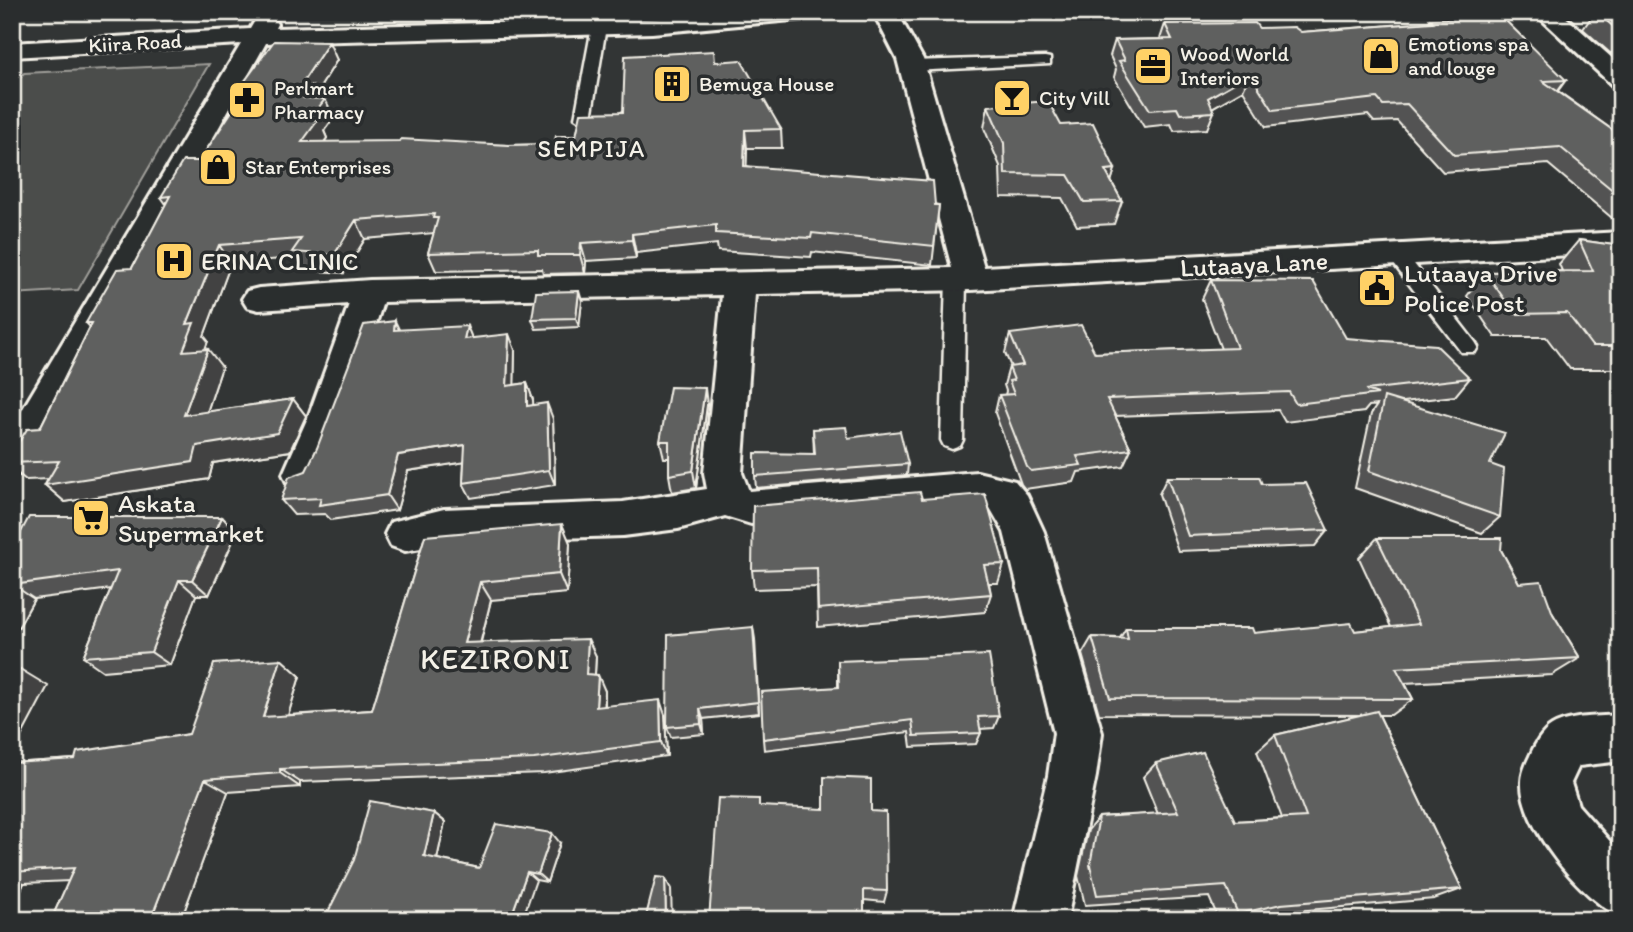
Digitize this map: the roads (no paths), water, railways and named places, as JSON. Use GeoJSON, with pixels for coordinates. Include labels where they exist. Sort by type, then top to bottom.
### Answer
{"type":"FeatureCollection","features":[{"type":"Feature","properties":{"kind":"street","name":"Kiira Road"},"geometry":{"type":"LineString","coordinates":[[12,39],[803,12]]}},
{"type":"Feature","properties":{"kind":"street"},"geometry":{"type":"LineString","coordinates":[[885,12],[912,66],[964,279]]}},
{"type":"Feature","properties":{"kind":"street"},"geometry":{"type":"LineString","coordinates":[[1546,12],[1621,80]]}},
{"type":"Feature","properties":{"kind":"street","name":"Kiira Road"},"geometry":{"type":"LineString","coordinates":[[12,50],[261,30],[532,13],[589,20]]}},
{"type":"Feature","properties":{"kind":"street"},"geometry":{"type":"LineString","coordinates":[[12,461],[261,30]]}},
{"type":"Feature","properties":{"kind":"street","name":"Lutaaya Lane"},"geometry":{"type":"LineString","coordinates":[[258,299],[370,291],[739,286],[964,279],[1621,242]]}},
{"type":"Feature","properties":{"kind":"street"},"geometry":{"type":"LineString","coordinates":[[739,286],[723,473],[730,498],[738,505],[751,509],[976,488],[1002,492],[1008,498],[1024,532],[1078,733],[1072,776],[1040,920]]}},
{"type":"Feature","properties":{"kind":"street"},"geometry":{"type":"LineString","coordinates":[[302,474],[327,415],[370,291]]}},
{"type":"Feature","properties":{"kind":"street"},"geometry":{"type":"LineString","coordinates":[[405,534],[436,525],[559,522],[683,513],[730,498]]}},
{"type":"Feature","properties":{"kind":"street"},"geometry":{"type":"LineString","coordinates":[[1621,737],[1566,744],[1550,763],[1547,789],[1549,803],[1560,823],[1621,891]]}},
{"type":"Feature","properties":{"kind":"lane"},"geometry":{"type":"LineString","coordinates":[[583,118],[589,20]]}},
{"type":"Feature","properties":{"kind":"lane"},"geometry":{"type":"LineString","coordinates":[[912,66],[1045,61]]}},
{"type":"Feature","properties":{"kind":"lane"},"geometry":{"type":"LineString","coordinates":[[1397,255],[1468,347]]}},
{"type":"Feature","properties":{"kind":"lane"},"geometry":{"type":"LineString","coordinates":[[952,440],[964,279]]}},
{"type":"Feature","properties":{"kind":"place","name":"Emotions spa and louge"},"geometry":{"type":"Point","coordinates":[1381,56]}},
{"type":"Feature","properties":{"kind":"place","name":"Wood World Interiors"},"geometry":{"type":"Point","coordinates":[1153,66]}},
{"type":"Feature","properties":{"kind":"place","name":"Bemuga House"},"geometry":{"type":"Point","coordinates":[672,84]}},
{"type":"Feature","properties":{"kind":"place","name":"City Vill"},"geometry":{"type":"Point","coordinates":[1012,98]}},
{"type":"Feature","properties":{"kind":"place","name":"Perlmart Pharmacy"},"geometry":{"type":"Point","coordinates":[247,100]}},
{"type":"Feature","properties":{"kind":"place","name":"Star Enterprises"},"geometry":{"type":"Point","coordinates":[218,167]}},
{"type":"Feature","properties":{"kind":"place","name":"ERINA CLINIC"},"geometry":{"type":"Point","coordinates":[174,261]}},
{"type":"Feature","properties":{"kind":"place","name":"Lutaaya Drive Police Post"},"geometry":{"type":"Point","coordinates":[1377,288]}},
{"type":"Feature","properties":{"kind":"place","name":"Askata Supermarket"},"geometry":{"type":"Point","coordinates":[91,518]}},
{"type":"Feature","properties":{"kind":"district","name":"SEMPIJA"},"geometry":{"type":"Point","coordinates":[592,149]}},
{"type":"Feature","properties":{"kind":"district","name":"KEZIRONI"},"geometry":{"type":"Point","coordinates":[496,659]}}]}
